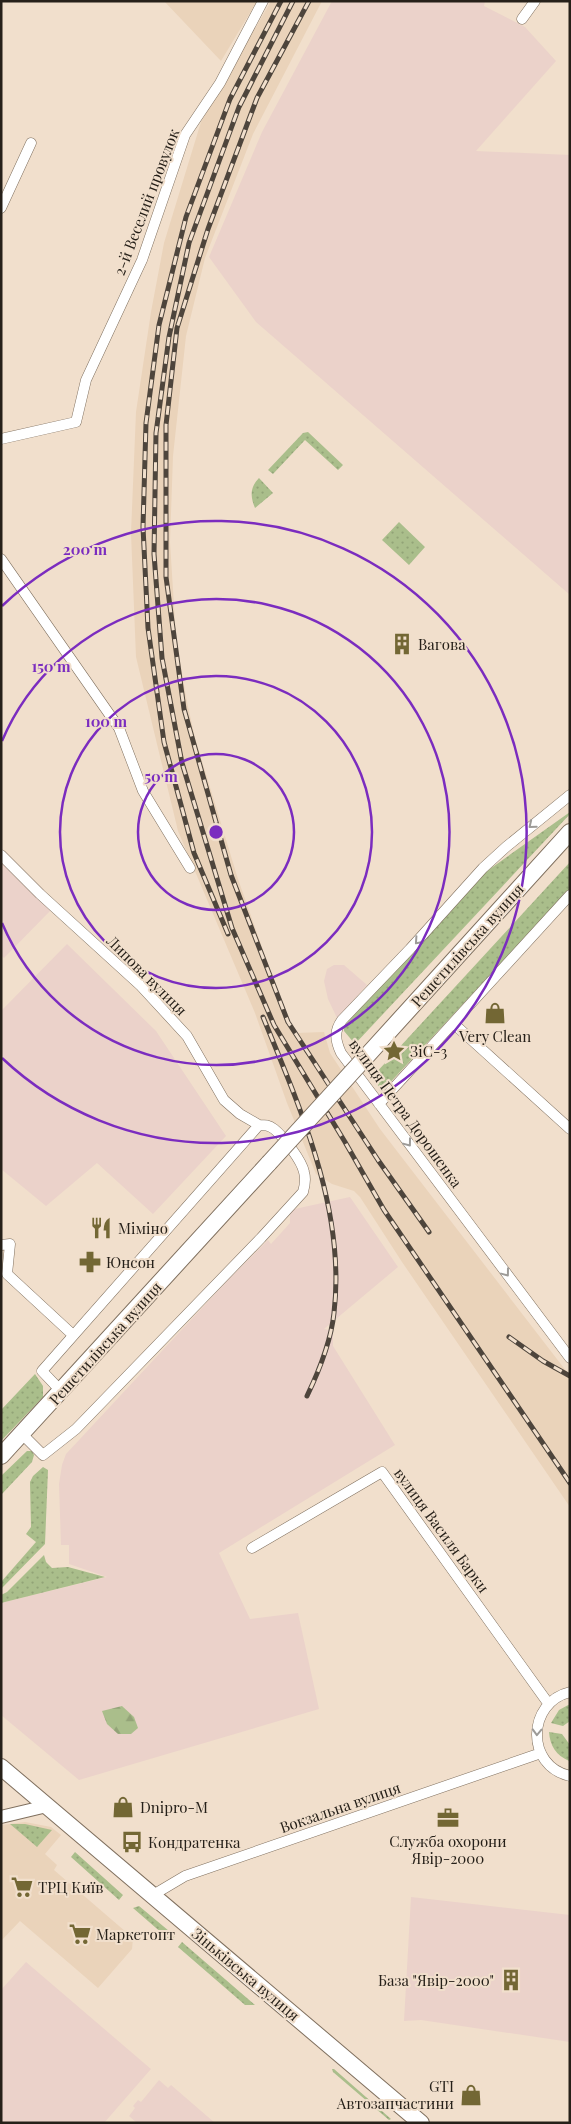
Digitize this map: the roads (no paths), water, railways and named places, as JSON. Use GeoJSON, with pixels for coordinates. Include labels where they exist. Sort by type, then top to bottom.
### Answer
{"type":"FeatureCollection","features":[{"type":"Feature","properties":{"kind":"main road","name":"Решетилівська вулиця"},"geometry":{"type":"LineString","coordinates":[[1,1456],[570,832]]}},
{"type":"Feature","properties":{"kind":"main road","name":"Зіньківська вулиця"},"geometry":{"type":"LineString","coordinates":[[1,1767],[421,2123]]}},
{"type":"Feature","properties":{"kind":"street","name":"2-й Веселий провулок"},"geometry":{"type":"LineString","coordinates":[[1,439],[76,422],[86,380],[142,260],[185,135],[220,83],[263,1]]}},
{"type":"Feature","properties":{"kind":"street"},"geometry":{"type":"LineString","coordinates":[[522,19],[535,1]]}},
{"type":"Feature","properties":{"kind":"street"},"geometry":{"type":"LineString","coordinates":[[1,208],[31,143]]}},
{"type":"Feature","properties":{"kind":"street"},"geometry":{"type":"LineString","coordinates":[[3,563],[119,728],[143,791],[190,868]]}},
{"type":"Feature","properties":{"kind":"street","name":"вулиця Петра Дорошенка"},"geometry":{"type":"LineString","coordinates":[[570,795],[483,868],[336,1028],[336,1038],[341,1053],[570,1358]]}},
{"type":"Feature","properties":{"kind":"street","name":"Липова вулиця"},"geometry":{"type":"LineString","coordinates":[[1,855],[40,894],[141,986],[188,1036],[224,1100],[240,1114],[259,1125],[267,1125],[274,1129],[300,1162],[306,1182],[303,1192],[261,1238],[76,1429],[43,1455],[22,1434]]}},
{"type":"Feature","properties":{"kind":"street"},"geometry":{"type":"LineString","coordinates":[[379,1104],[570,895]]}},
{"type":"Feature","properties":{"kind":"street"},"geometry":{"type":"LineString","coordinates":[[453,1023],[570,1129]]}},
{"type":"Feature","properties":{"kind":"street"},"geometry":{"type":"LineString","coordinates":[[61,1391],[42,1371],[259,1125]]}},
{"type":"Feature","properties":{"kind":"street"},"geometry":{"type":"LineString","coordinates":[[1,1245],[10,1244],[8,1274],[73,1335]]}},
{"type":"Feature","properties":{"kind":"street","name":"вулиця Василя Барки"},"geometry":{"type":"LineString","coordinates":[[252,1548],[382,1472],[548,1703]]}},
{"type":"Feature","properties":{"kind":"street"},"geometry":{"type":"LineString","coordinates":[[570,1692],[559,1695],[548,1703],[540,1714],[536,1727],[536,1740],[540,1754],[554,1769],[570,1776]]}},
{"type":"Feature","properties":{"kind":"street","name":"Вокзальна вулиця"},"geometry":{"type":"LineString","coordinates":[[153,1895],[185,1876],[540,1754]]}},
{"type":"Feature","properties":{"kind":"street"},"geometry":{"type":"LineString","coordinates":[[1,1817],[47,1806]]}},
{"type":"Feature","properties":{"kind":"railway"},"geometry":{"type":"LineString","coordinates":[[228,934],[194,853],[164,742],[148,628],[143,527],[146,423],[159,325],[186,217],[230,99],[281,1]]}},
{"type":"Feature","properties":{"kind":"railway"},"geometry":{"type":"LineString","coordinates":[[293,1],[239,107],[189,243],[169,337],[156,433],[154,554],[162,658],[182,763],[232,928],[274,1025],[384,1210],[570,1483]]}},
{"type":"Feature","properties":{"kind":"railway"},"geometry":{"type":"LineString","coordinates":[[309,1],[257,98],[208,229],[177,328],[166,425],[166,577],[184,709],[231,875],[288,1022],[378,1160],[429,1232]]}},
{"type":"Feature","properties":{"kind":"railway"},"geometry":{"type":"LineString","coordinates":[[263,1017],[292,1088],[317,1162],[327,1199],[333,1237],[336,1275],[334,1313],[324,1356],[307,1396]]}},
{"type":"Feature","properties":{"kind":"railway"},"geometry":{"type":"LineString","coordinates":[[509,1337],[543,1361],[570,1376]]}},
{"type":"Feature","properties":{"kind":"place","name":"Вагова"},"geometry":{"type":"Point","coordinates":[402,644]}},
{"type":"Feature","properties":{"kind":"place","name":"Very Clean"},"geometry":{"type":"Point","coordinates":[495,1013]}},
{"type":"Feature","properties":{"kind":"place","name":"ЗіС-3"},"geometry":{"type":"Point","coordinates":[394,1051]}},
{"type":"Feature","properties":{"kind":"place","name":"Міміно"},"geometry":{"type":"Point","coordinates":[101,1228]}},
{"type":"Feature","properties":{"kind":"place","name":"Юнсон"},"geometry":{"type":"Point","coordinates":[90,1262]}},
{"type":"Feature","properties":{"kind":"place","name":"Dnipro-M"},"geometry":{"type":"Point","coordinates":[123,1807]}},
{"type":"Feature","properties":{"kind":"place","name":"Служба охорони Явір-2000"},"geometry":{"type":"Point","coordinates":[448,1818]}},
{"type":"Feature","properties":{"kind":"place","name":"Кондратенка"},"geometry":{"type":"Point","coordinates":[132,1842]}},
{"type":"Feature","properties":{"kind":"place","name":"ТРЦ Київ"},"geometry":{"type":"Point","coordinates":[22,1887]}},
{"type":"Feature","properties":{"kind":"place","name":"Маркетопт"},"geometry":{"type":"Point","coordinates":[80,1934]}},
{"type":"Feature","properties":{"kind":"place","name":"База \"Явір-2000\""},"geometry":{"type":"Point","coordinates":[511,1980]}},
{"type":"Feature","properties":{"kind":"place","name":"GTI Автозапчастини"},"geometry":{"type":"Point","coordinates":[471,2095]}}]}
